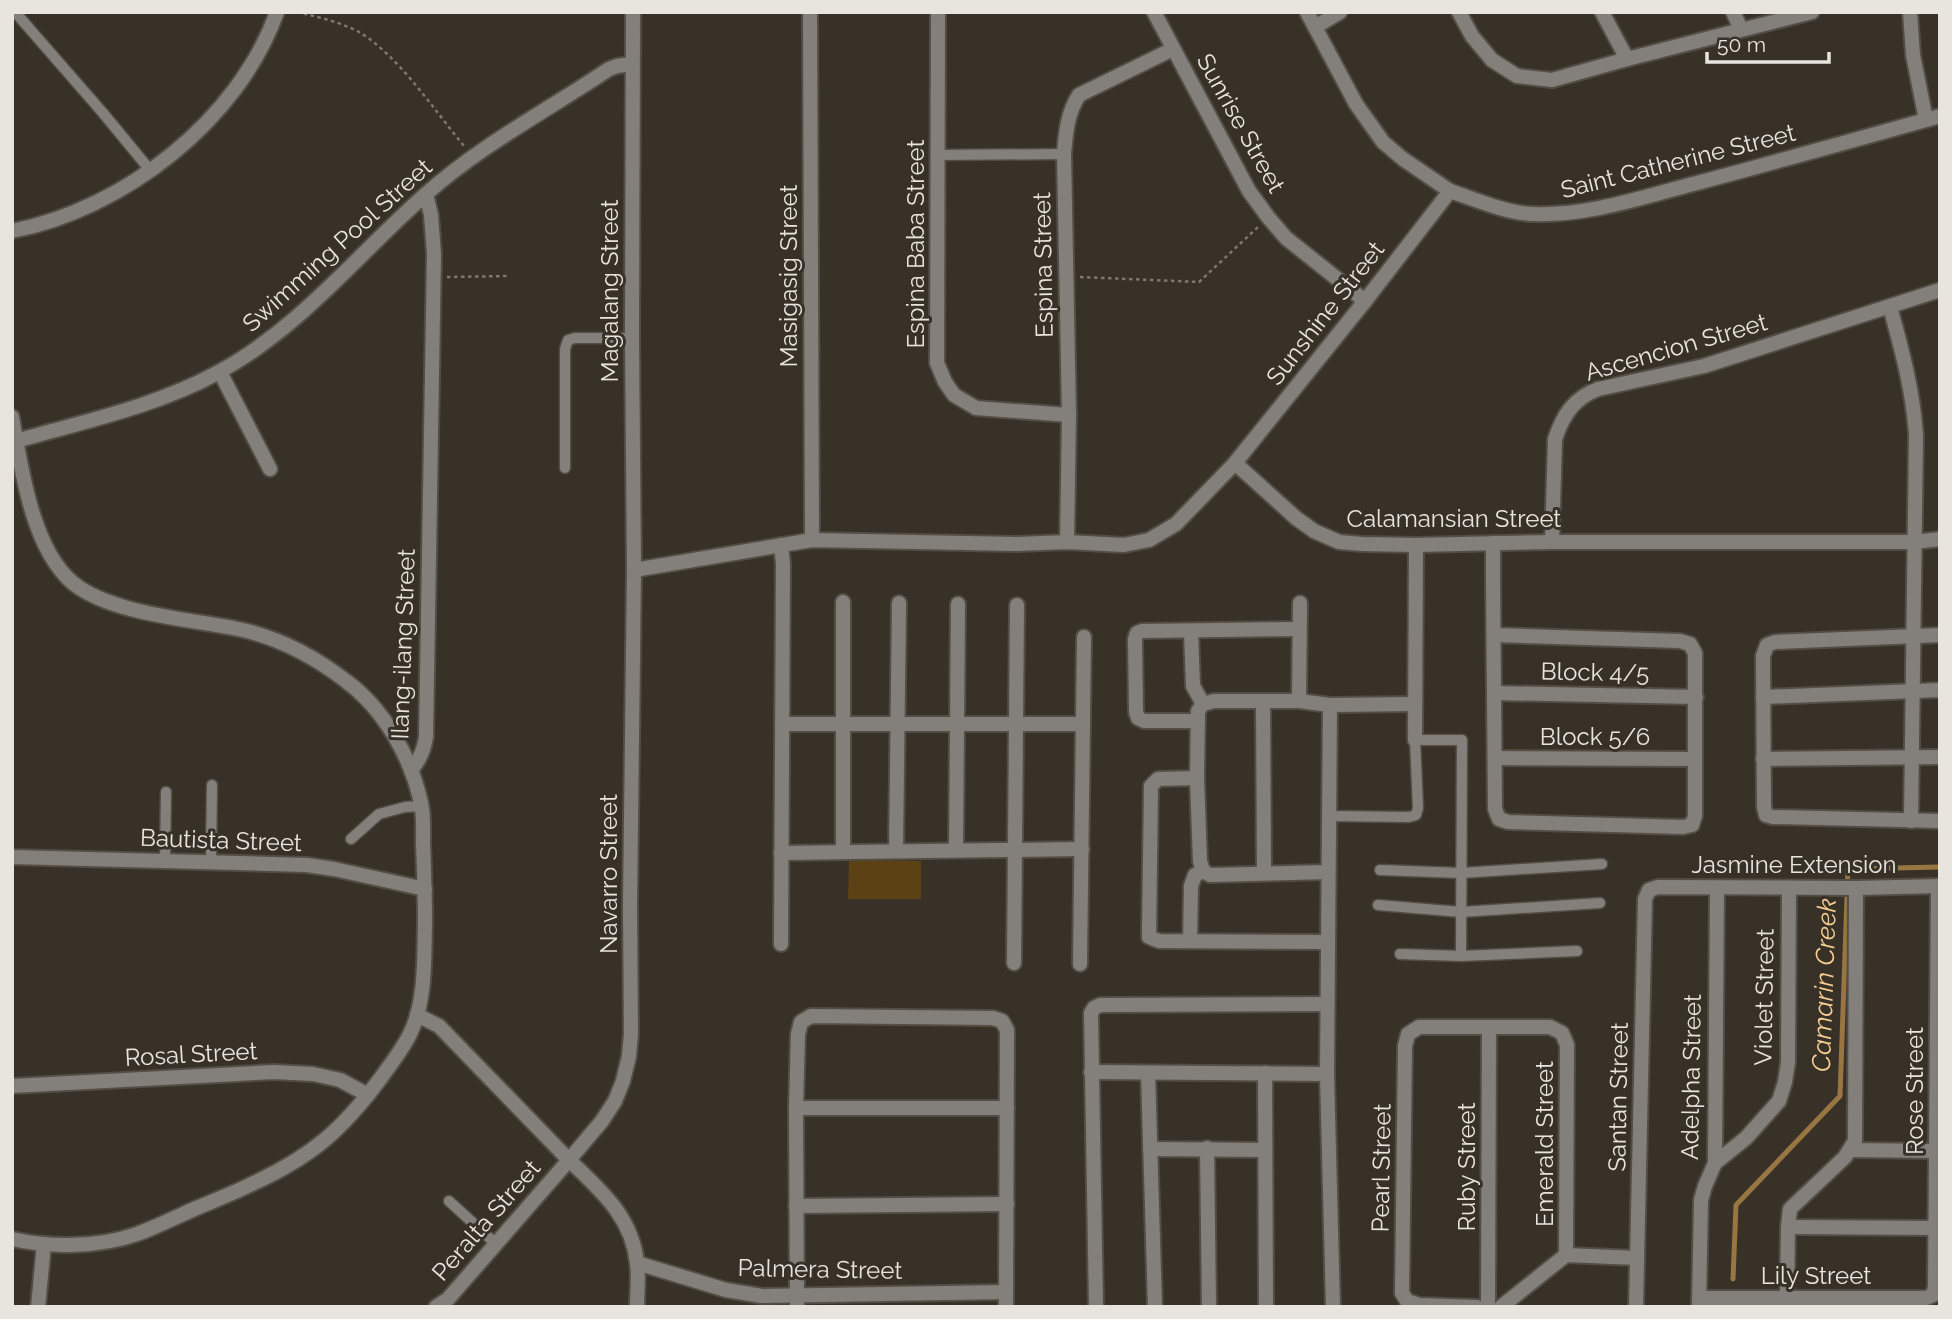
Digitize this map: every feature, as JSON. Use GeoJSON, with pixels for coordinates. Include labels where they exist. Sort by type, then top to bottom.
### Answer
{"type":"FeatureCollection","features":[{"type":"Feature","properties":{"kind":"street"},"geometry":{"type":"LineString","coordinates":[[12,231],[62,219],[94,204],[121,190],[190,139],[213,117],[248,71],[268,38],[277,12]]}},
{"type":"Feature","properties":{"kind":"street","name":"Magalang Street"},"geometry":{"type":"LineString","coordinates":[[633,12],[634,570]]}},
{"type":"Feature","properties":{"kind":"street","name":"Masigasig Street"},"geometry":{"type":"LineString","coordinates":[[810,12],[812,540]]}},
{"type":"Feature","properties":{"kind":"street","name":"Espina Baba Street"},"geometry":{"type":"LineString","coordinates":[[938,12],[937,363],[954,395],[976,408],[1069,415]]}},
{"type":"Feature","properties":{"kind":"street","name":"Sunrise Street"},"geometry":{"type":"LineString","coordinates":[[1154,12],[1249,191],[1286,238],[1365,301]]}},
{"type":"Feature","properties":{"kind":"street","name":"Saint Catherine Street"},"geometry":{"type":"LineString","coordinates":[[1307,12],[1356,104],[1383,142],[1450,191],[1527,214],[1562,215],[1604,207],[1933,118]]}},
{"type":"Feature","properties":{"kind":"street"},"geometry":{"type":"LineString","coordinates":[[1315,27],[1340,12]]}},
{"type":"Feature","properties":{"kind":"street"},"geometry":{"type":"LineString","coordinates":[[1459,12],[1472,36],[1492,60],[1517,76],[1552,80],[1812,12]]}},
{"type":"Feature","properties":{"kind":"street"},"geometry":{"type":"LineString","coordinates":[[1602,12],[1627,59]]}},
{"type":"Feature","properties":{"kind":"street"},"geometry":{"type":"LineString","coordinates":[[1733,12],[1741,29]]}},
{"type":"Feature","properties":{"kind":"street"},"geometry":{"type":"LineString","coordinates":[[1910,12],[1913,55],[1933,118]]}},
{"type":"Feature","properties":{"kind":"street","name":"Espina Street"},"geometry":{"type":"LineString","coordinates":[[1067,542],[1069,415],[1064,154],[1067,124],[1079,95],[1173,49]]}},
{"type":"Feature","properties":{"kind":"street","name":"Swimming Pool Street"},"geometry":{"type":"LineString","coordinates":[[16,440],[169,396],[220,372],[260,346],[317,299],[425,194],[473,157],[610,69],[632,64]]}},
{"type":"Feature","properties":{"kind":"street","name":"Sunshine Street"},"geometry":{"type":"LineString","coordinates":[[1235,463],[1450,191]]}},
{"type":"Feature","properties":{"kind":"street","name":"Ilang-ilang Street"},"geometry":{"type":"LineString","coordinates":[[12,1239],[44,1244],[83,1244],[136,1234],[290,1166],[311,1152],[350,1117],[402,1049],[411,1031],[417,1015],[423,979],[425,889],[422,806],[411,770],[424,750],[426,737],[433,233],[425,194]]}},
{"type":"Feature","properties":{"kind":"street","name":"Ascencion Street"},"geometry":{"type":"LineString","coordinates":[[1552,542],[1555,439],[1566,413],[1587,393],[1704,366],[1940,290]]}},
{"type":"Feature","properties":{"kind":"street"},"geometry":{"type":"LineString","coordinates":[[1890,307],[1907,368],[1916,435],[1911,821]]}},
{"type":"Feature","properties":{"kind":"street"},"geometry":{"type":"LineString","coordinates":[[220,372],[270,469]]}},
{"type":"Feature","properties":{"kind":"street"},"geometry":{"type":"LineString","coordinates":[[12,417],[27,493],[41,534],[59,569],[74,584],[95,597],[120,607],[240,629],[268,637],[293,649],[325,667],[363,695],[395,739],[411,770]]}},
{"type":"Feature","properties":{"kind":"street"},"geometry":{"type":"LineString","coordinates":[[634,570],[812,540],[1124,545],[1149,540],[1176,524],[1235,463]]}},
{"type":"Feature","properties":{"kind":"street","name":"Calamansian Street"},"geometry":{"type":"LineString","coordinates":[[1235,463],[1296,518],[1314,531],[1339,542],[1416,545],[1940,540]]}},
{"type":"Feature","properties":{"kind":"street"},"geometry":{"type":"LineString","coordinates":[[1493,543],[1495,809],[1499,819],[1508,822],[1683,827],[1692,825],[1695,816],[1696,697],[1695,653],[1690,644],[1680,641],[1494,635]]}},
{"type":"Feature","properties":{"kind":"street"},"geometry":{"type":"LineString","coordinates":[[781,545],[781,944]]}},
{"type":"Feature","properties":{"kind":"street"},"geometry":{"type":"LineString","coordinates":[[1415,740],[1416,545]]}},
{"type":"Feature","properties":{"kind":"street","name":"Navarro Street"},"geometry":{"type":"LineString","coordinates":[[569,1160],[615,1101],[629,1056],[634,570]]}},
{"type":"Feature","properties":{"kind":"street"},"geometry":{"type":"LineString","coordinates":[[843,602],[843,852]]}},
{"type":"Feature","properties":{"kind":"street"},"geometry":{"type":"LineString","coordinates":[[896,851],[898,603]]}},
{"type":"Feature","properties":{"kind":"street"},"geometry":{"type":"LineString","coordinates":[[1299,701],[1300,603]]}},
{"type":"Feature","properties":{"kind":"street"},"geometry":{"type":"LineString","coordinates":[[957,850],[958,604]]}},
{"type":"Feature","properties":{"kind":"street"},"geometry":{"type":"LineString","coordinates":[[1014,963],[1017,605]]}},
{"type":"Feature","properties":{"kind":"street"},"geometry":{"type":"LineString","coordinates":[[1198,721],[1144,721],[1138,718],[1135,639],[1138,633],[1299,629]]}},
{"type":"Feature","properties":{"kind":"street"},"geometry":{"type":"LineString","coordinates":[[1191,631],[1192,679],[1203,704]]}},
{"type":"Feature","properties":{"kind":"street"},"geometry":{"type":"LineString","coordinates":[[1940,635],[1775,642],[1767,645],[1763,656],[1766,815],[1940,821]]}},
{"type":"Feature","properties":{"kind":"street"},"geometry":{"type":"LineString","coordinates":[[1080,964],[1084,637]]}},
{"type":"Feature","properties":{"kind":"street"},"geometry":{"type":"LineString","coordinates":[[1763,697],[1940,690]]}},
{"type":"Feature","properties":{"kind":"street","name":"Block 4/5"},"geometry":{"type":"LineString","coordinates":[[1494,693],[1696,697]]}},
{"type":"Feature","properties":{"kind":"street"},"geometry":{"type":"LineString","coordinates":[[1328,872],[1210,875],[1202,871],[1199,861],[1198,711],[1203,704],[1214,701],[1299,701],[1330,705],[1415,704]]}},
{"type":"Feature","properties":{"kind":"street"},"geometry":{"type":"LineString","coordinates":[[1264,701],[1264,873]]}},
{"type":"Feature","properties":{"kind":"street"},"geometry":{"type":"LineString","coordinates":[[1330,705],[1327,1074],[1333,1307]]}},
{"type":"Feature","properties":{"kind":"street"},"geometry":{"type":"LineString","coordinates":[[782,724],[1083,724]]}},
{"type":"Feature","properties":{"kind":"street"},"geometry":{"type":"LineString","coordinates":[[1763,759],[1940,757]]}},
{"type":"Feature","properties":{"kind":"street","name":"Block 5/6"},"geometry":{"type":"LineString","coordinates":[[1495,758],[1695,759]]}},
{"type":"Feature","properties":{"kind":"street"},"geometry":{"type":"LineString","coordinates":[[1197,778],[1158,779],[1153,782],[1150,790],[1150,938],[1159,941],[1327,942]]}},
{"type":"Feature","properties":{"kind":"street"},"geometry":{"type":"LineString","coordinates":[[781,853],[1082,849]]}},
{"type":"Feature","properties":{"kind":"street","name":"Bautista Street"},"geometry":{"type":"LineString","coordinates":[[12,857],[307,864],[425,889]]}},
{"type":"Feature","properties":{"kind":"street"},"geometry":{"type":"LineString","coordinates":[[1190,941],[1191,886],[1195,875],[1202,871]]}},
{"type":"Feature","properties":{"kind":"street","name":"Jasmine Extension"},"geometry":{"type":"LineString","coordinates":[[1648,890],[1658,887],[1939,886]]}},
{"type":"Feature","properties":{"kind":"street","name":"Rose Street"},"geometry":{"type":"LineString","coordinates":[[1933,1296],[1936,1287],[1939,886]]}},
{"type":"Feature","properties":{"kind":"street","name":"Adelpha Street"},"geometry":{"type":"LineString","coordinates":[[1699,1302],[1701,1200],[1715,1163],[1717,888]]}},
{"type":"Feature","properties":{"kind":"street","name":"Violet Street"},"geometry":{"type":"LineString","coordinates":[[1715,1163],[1746,1138],[1779,1101],[1786,1082],[1789,888]]}},
{"type":"Feature","properties":{"kind":"street"},"geometry":{"type":"LineString","coordinates":[[1787,1299],[1790,1209],[1845,1157],[1855,1140],[1849,888]]}},
{"type":"Feature","properties":{"kind":"street","name":"Santan Street"},"geometry":{"type":"LineString","coordinates":[[1636,1307],[1645,899],[1648,890]]}},
{"type":"Feature","properties":{"kind":"street"},"geometry":{"type":"LineString","coordinates":[[1096,1307],[1091,1072],[1091,1013],[1094,1007],[1327,1004]]}},
{"type":"Feature","properties":{"kind":"street"},"geometry":{"type":"LineString","coordinates":[[417,1015],[427,1018],[446,1032],[608,1198],[627,1227],[637,1263],[637,1307]]}},
{"type":"Feature","properties":{"kind":"street"},"geometry":{"type":"LineString","coordinates":[[797,1301],[798,1034],[801,1022],[811,1016],[993,1018],[1002,1021],[1007,1030],[1006,1299]]}},
{"type":"Feature","properties":{"kind":"street","name":"Pearl Street"},"geometry":{"type":"LineString","coordinates":[[1477,1307],[1419,1305],[1408,1301],[1402,1293],[1405,1046],[1408,1034],[1419,1027],[1489,1027]]}},
{"type":"Feature","properties":{"kind":"street","name":"Emerald Street"},"geometry":{"type":"LineString","coordinates":[[1489,1027],[1550,1027],[1562,1033],[1567,1045],[1566,1255]]}},
{"type":"Feature","properties":{"kind":"street","name":"Ruby Street"},"geometry":{"type":"LineString","coordinates":[[1488,1307],[1489,1027]]}},
{"type":"Feature","properties":{"kind":"street","name":"Rosal Street"},"geometry":{"type":"LineString","coordinates":[[12,1086],[274,1072],[313,1074],[340,1080],[368,1095]]}},
{"type":"Feature","properties":{"kind":"street"},"geometry":{"type":"LineString","coordinates":[[1091,1072],[1327,1074]]}},
{"type":"Feature","properties":{"kind":"street"},"geometry":{"type":"LineString","coordinates":[[1148,1073],[1154,1307]]}},
{"type":"Feature","properties":{"kind":"street"},"geometry":{"type":"LineString","coordinates":[[1265,1073],[1266,1307]]}},
{"type":"Feature","properties":{"kind":"street"},"geometry":{"type":"LineString","coordinates":[[796,1108],[1007,1108]]}},
{"type":"Feature","properties":{"kind":"street"},"geometry":{"type":"LineString","coordinates":[[1150,1149],[1265,1150]]}},
{"type":"Feature","properties":{"kind":"street"},"geometry":{"type":"LineString","coordinates":[[1207,1149],[1209,1307]]}},
{"type":"Feature","properties":{"kind":"street"},"geometry":{"type":"LineString","coordinates":[[1851,1150],[1936,1151]]}},
{"type":"Feature","properties":{"kind":"street","name":"Peralta Street"},"geometry":{"type":"LineString","coordinates":[[444,1304],[569,1160]]}},
{"type":"Feature","properties":{"kind":"street"},"geometry":{"type":"LineString","coordinates":[[796,1206],[1007,1204]]}},
{"type":"Feature","properties":{"kind":"street"},"geometry":{"type":"LineString","coordinates":[[1788,1227],[1936,1228]]}},
{"type":"Feature","properties":{"kind":"street"},"geometry":{"type":"LineString","coordinates":[[38,1307],[44,1244]]}},
{"type":"Feature","properties":{"kind":"street"},"geometry":{"type":"LineString","coordinates":[[1501,1307],[1566,1255],[1637,1258]]}},
{"type":"Feature","properties":{"kind":"street","name":"Palmera Street"},"geometry":{"type":"LineString","coordinates":[[637,1263],[743,1294],[797,1301],[1006,1299]]}},
{"type":"Feature","properties":{"kind":"street","name":"Lily Street"},"geometry":{"type":"LineString","coordinates":[[1699,1302],[1933,1296]]}},
{"type":"Feature","properties":{"kind":"lane"},"geometry":{"type":"LineString","coordinates":[[15,12],[150,170]]}},
{"type":"Feature","properties":{"kind":"lane"},"geometry":{"type":"LineString","coordinates":[[937,155],[1064,154]]}},
{"type":"Feature","properties":{"kind":"lane"},"geometry":{"type":"LineString","coordinates":[[565,468],[565,349],[568,340],[632,338]]}},
{"type":"Feature","properties":{"kind":"lane"},"geometry":{"type":"LineString","coordinates":[[1329,816],[1416,815],[1415,740],[1462,740],[1461,956]]}},
{"type":"Feature","properties":{"kind":"lane"},"geometry":{"type":"LineString","coordinates":[[211,862],[212,785]]}},
{"type":"Feature","properties":{"kind":"lane"},"geometry":{"type":"LineString","coordinates":[[165,860],[166,793]]}},
{"type":"Feature","properties":{"kind":"lane"},"geometry":{"type":"LineString","coordinates":[[351,839],[379,814],[405,807],[422,806]]}},
{"type":"Feature","properties":{"kind":"lane"},"geometry":{"type":"LineString","coordinates":[[1381,870],[1461,873],[1602,864]]}},
{"type":"Feature","properties":{"kind":"lane"},"geometry":{"type":"LineString","coordinates":[[1377,905],[1461,912],[1600,903]]}},
{"type":"Feature","properties":{"kind":"lane"},"geometry":{"type":"LineString","coordinates":[[1400,954],[1461,956],[1577,951]]}},
{"type":"Feature","properties":{"kind":"lane"},"geometry":{"type":"LineString","coordinates":[[449,1201],[496,1244]]}},
{"type":"Feature","properties":{"kind":"path"},"geometry":{"type":"LineString","coordinates":[[297,12],[343,25],[375,43],[473,157]]}},
{"type":"Feature","properties":{"kind":"path"},"geometry":{"type":"LineString","coordinates":[[1066,276],[1199,282],[1268,217]]}},
{"type":"Feature","properties":{"kind":"path"},"geometry":{"type":"LineString","coordinates":[[433,277],[509,276]]}},
{"type":"Feature","properties":{"kind":"shaded area"},"geometry":{"type":"Polygon","coordinates":[[[849,860],[921,861],[921,899],[848,899],[849,860]]]}},
{"type":"Feature","properties":{"kind":"waterway","name":"Camarin Creek"},"geometry":{"type":"LineString","coordinates":[[1733,1279],[1736,1205],[1840,1096],[1848,869],[1940,867]]}}]}
